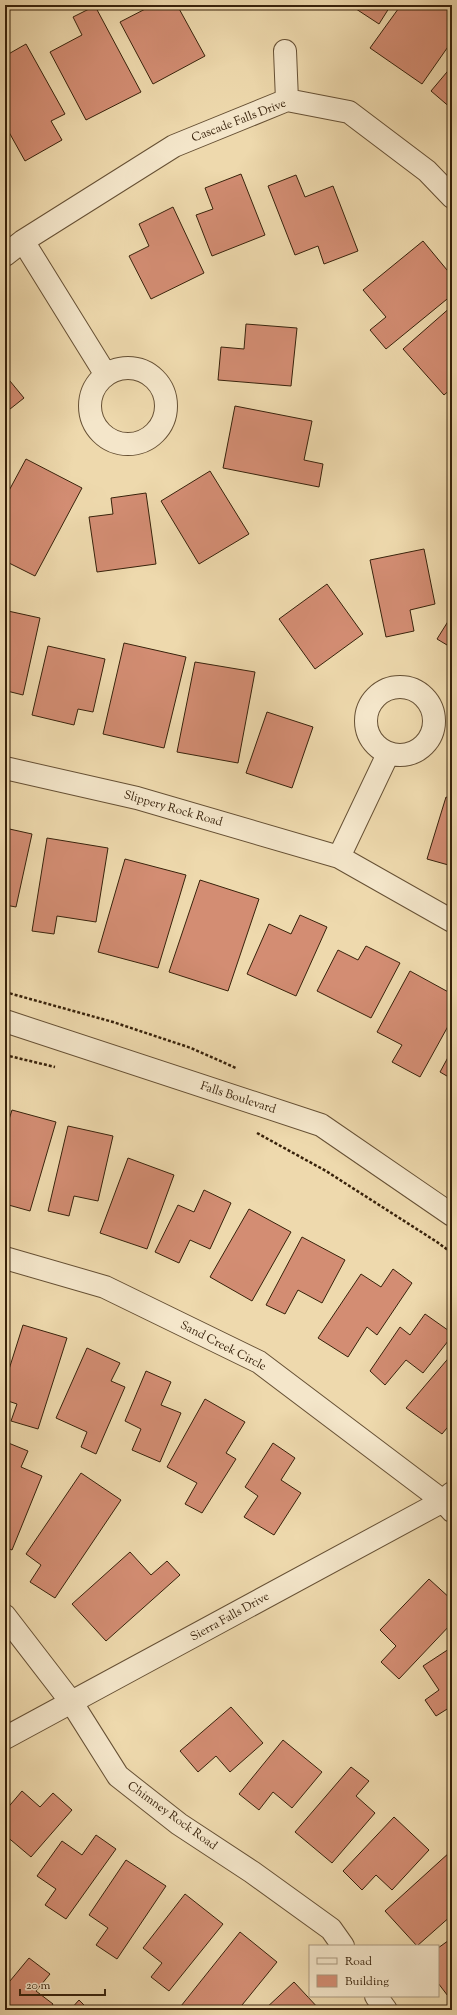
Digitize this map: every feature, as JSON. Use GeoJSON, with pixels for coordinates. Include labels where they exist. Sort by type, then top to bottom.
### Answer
{"type":"FeatureCollection","features":[{"type":"Feature","properties":{"kind":"street"},"geometry":{"type":"LineString","coordinates":[[285,50],[287,100]]}},
{"type":"Feature","properties":{"kind":"street","name":"Cascade Falls Drive"},"geometry":{"type":"LineString","coordinates":[[5,255],[23,241],[174,146],[287,100],[349,112],[427,171],[452,197]]}},
{"type":"Feature","properties":{"kind":"street"},"geometry":{"type":"LineString","coordinates":[[23,241],[106,375]]}},
{"type":"Feature","properties":{"kind":"street"},"geometry":{"type":"LineString","coordinates":[[339,857],[388,754]]}},
{"type":"Feature","properties":{"kind":"street","name":"Slippery Rock Road"},"geometry":{"type":"LineString","coordinates":[[5,768],[137,798],[339,857],[452,921]]}},
{"type":"Feature","properties":{"kind":"street","name":"Falls Boulevard"},"geometry":{"type":"LineString","coordinates":[[5,1021],[321,1125],[452,1214]]}},
{"type":"Feature","properties":{"kind":"street","name":"Sand Creek Circle"},"geometry":{"type":"LineString","coordinates":[[5,1258],[105,1287],[259,1362],[449,1502]]}},
{"type":"Feature","properties":{"kind":"street","name":"Sierra Falls Drive"},"geometry":{"type":"LineString","coordinates":[[5,1738],[449,1502]]}},
{"type":"Feature","properties":{"kind":"street","name":"Chimney Rock Road"},"geometry":{"type":"LineString","coordinates":[[5,1616],[72,1703],[118,1776],[179,1824],[252,1872],[331,1928],[342,1945]]}},
{"type":"Feature","properties":{"kind":"street"},"geometry":{"type":"LineString","coordinates":[[377,1997],[386,2010]]}},
{"type":"Feature","properties":{"kind":"path"},"geometry":{"type":"LineString","coordinates":[[5,1055],[57,1067]]}},
{"type":"Feature","properties":{"kind":"path"},"geometry":{"type":"LineString","coordinates":[[250,1129],[326,1171],[452,1253]]}},
{"type":"Feature","properties":{"kind":"building"},"geometry":{"type":"Polygon","coordinates":[[[153,5],[177,5],[205,56],[153,84],[120,22],[153,5]]]}},
{"type":"Feature","properties":{"kind":"building"},"geometry":{"type":"Polygon","coordinates":[[[350,5],[391,5],[379,24],[350,5]]]}},
{"type":"Feature","properties":{"kind":"building"},"geometry":{"type":"Polygon","coordinates":[[[401,5],[452,5],[452,41],[422,84],[370,48],[401,5]]]}},
{"type":"Feature","properties":{"kind":"building"},"geometry":{"type":"Polygon","coordinates":[[[95,6],[141,92],[86,120],[50,52],[82,35],[73,17],[95,6]]]}},
{"type":"Feature","properties":{"kind":"building"},"geometry":{"type":"Polygon","coordinates":[[[26,44],[65,114],[51,121],[62,140],[25,161],[5,125],[5,56],[26,44]]]}},
{"type":"Feature","properties":{"kind":"building"},"geometry":{"type":"Polygon","coordinates":[[[452,66],[452,109],[431,91],[452,66]]]}},
{"type":"Feature","properties":{"kind":"building"},"geometry":{"type":"Polygon","coordinates":[[[241,174],[265,235],[212,256],[196,215],[213,209],[205,188],[241,174]]]}},
{"type":"Feature","properties":{"kind":"building"},"geometry":{"type":"Polygon","coordinates":[[[296,175],[305,197],[333,186],[358,251],[324,264],[318,246],[295,255],[268,186],[296,175]]]}},
{"type":"Feature","properties":{"kind":"building"},"geometry":{"type":"Polygon","coordinates":[[[173,207],[204,273],[151,299],[129,256],[149,246],[139,224],[173,207]]]}},
{"type":"Feature","properties":{"kind":"building"},"geometry":{"type":"Polygon","coordinates":[[[423,241],[452,276],[452,295],[386,349],[370,330],[386,317],[363,290],[423,241]]]}},
{"type":"Feature","properties":{"kind":"building"},"geometry":{"type":"Polygon","coordinates":[[[452,306],[452,388],[444,395],[403,349],[452,306]]]}},
{"type":"Feature","properties":{"kind":"building"},"geometry":{"type":"Polygon","coordinates":[[[246,324],[297,328],[291,386],[218,380],[221,347],[244,349],[246,324]]]}},
{"type":"Feature","properties":{"kind":"building"},"geometry":{"type":"Polygon","coordinates":[[[5,375],[24,398],[5,413],[5,375]]]}},
{"type":"Feature","properties":{"kind":"building"},"geometry":{"type":"Polygon","coordinates":[[[235,406],[312,421],[304,460],[323,464],[319,487],[223,468],[235,406]]]}},
{"type":"Feature","properties":{"kind":"building"},"geometry":{"type":"Polygon","coordinates":[[[26,459],[82,488],[35,576],[5,561],[5,498],[26,459]]]}},
{"type":"Feature","properties":{"kind":"building"},"geometry":{"type":"Polygon","coordinates":[[[210,471],[249,534],[199,564],[161,501],[210,471]]]}},
{"type":"Feature","properties":{"kind":"building"},"geometry":{"type":"Polygon","coordinates":[[[146,493],[156,564],[97,572],[89,517],[113,514],[111,498],[146,493]]]}},
{"type":"Feature","properties":{"kind":"building"},"geometry":{"type":"Polygon","coordinates":[[[424,549],[435,604],[410,610],[414,631],[386,637],[370,560],[424,549]]]}},
{"type":"Feature","properties":{"kind":"building"},"geometry":{"type":"Polygon","coordinates":[[[327,584],[363,634],[315,669],[279,619],[327,584]]]}},
{"type":"Feature","properties":{"kind":"building"},"geometry":{"type":"Polygon","coordinates":[[[8,611],[40,618],[23,695],[7,691],[5,700],[5,626],[8,611]]]}},
{"type":"Feature","properties":{"kind":"building"},"geometry":{"type":"Polygon","coordinates":[[[452,615],[452,648],[437,639],[452,615]]]}},
{"type":"Feature","properties":{"kind":"building"},"geometry":{"type":"Polygon","coordinates":[[[124,643],[186,657],[164,748],[103,734],[124,643]]]}},
{"type":"Feature","properties":{"kind":"building"},"geometry":{"type":"Polygon","coordinates":[[[48,646],[105,659],[93,712],[78,709],[74,725],[32,715],[48,646]]]}},
{"type":"Feature","properties":{"kind":"building"},"geometry":{"type":"Polygon","coordinates":[[[195,662],[255,672],[238,763],[177,752],[195,662]]]}},
{"type":"Feature","properties":{"kind":"building"},"geometry":{"type":"Polygon","coordinates":[[[267,712],[313,727],[292,788],[246,773],[267,712]]]}},
{"type":"Feature","properties":{"kind":"building"},"geometry":{"type":"Polygon","coordinates":[[[446,797],[452,799],[452,866],[427,859],[446,797]]]}},
{"type":"Feature","properties":{"kind":"building"},"geometry":{"type":"Polygon","coordinates":[[[5,828],[32,834],[16,907],[5,905],[5,828]]]}},
{"type":"Feature","properties":{"kind":"building"},"geometry":{"type":"Polygon","coordinates":[[[47,838],[108,848],[96,922],[57,916],[54,934],[32,931],[47,838]]]}},
{"type":"Feature","properties":{"kind":"building"},"geometry":{"type":"Polygon","coordinates":[[[125,859],[186,875],[158,968],[98,952],[125,859]]]}},
{"type":"Feature","properties":{"kind":"building"},"geometry":{"type":"Polygon","coordinates":[[[200,880],[259,899],[228,991],[169,972],[200,880]]]}},
{"type":"Feature","properties":{"kind":"building"},"geometry":{"type":"Polygon","coordinates":[[[300,915],[327,927],[296,996],[247,974],[269,924],[291,934],[300,915]]]}},
{"type":"Feature","properties":{"kind":"building"},"geometry":{"type":"Polygon","coordinates":[[[366,946],[400,963],[371,1018],[317,991],[338,950],[358,960],[366,946]]]}},
{"type":"Feature","properties":{"kind":"building"},"geometry":{"type":"Polygon","coordinates":[[[410,971],[452,994],[452,1019],[420,1077],[392,1062],[402,1045],[377,1032],[410,971]]]}},
{"type":"Feature","properties":{"kind":"building"},"geometry":{"type":"Polygon","coordinates":[[[452,1050],[452,1079],[440,1072],[452,1050]]]}},
{"type":"Feature","properties":{"kind":"building"},"geometry":{"type":"Polygon","coordinates":[[[12,1110],[56,1122],[30,1211],[5,1204],[5,1132],[12,1110]]]}},
{"type":"Feature","properties":{"kind":"building"},"geometry":{"type":"Polygon","coordinates":[[[68,1126],[113,1136],[98,1201],[74,1196],[69,1216],[48,1211],[68,1126]]]}},
{"type":"Feature","properties":{"kind":"building"},"geometry":{"type":"Polygon","coordinates":[[[128,1158],[174,1175],[147,1249],[100,1233],[128,1158]]]}},
{"type":"Feature","properties":{"kind":"building"},"geometry":{"type":"Polygon","coordinates":[[[204,1190],[231,1203],[210,1249],[190,1240],[179,1263],[155,1252],[178,1205],[194,1212],[204,1190]]]}},
{"type":"Feature","properties":{"kind":"building"},"geometry":{"type":"Polygon","coordinates":[[[249,1209],[291,1232],[252,1301],[210,1277],[249,1209]]]}},
{"type":"Feature","properties":{"kind":"building"},"geometry":{"type":"Polygon","coordinates":[[[302,1237],[345,1260],[322,1303],[298,1290],[285,1314],[266,1305],[302,1237]]]}},
{"type":"Feature","properties":{"kind":"building"},"geometry":{"type":"Polygon","coordinates":[[[393,1269],[412,1283],[377,1335],[367,1327],[348,1357],[318,1338],[361,1274],[381,1287],[393,1269]]]}},
{"type":"Feature","properties":{"kind":"building"},"geometry":{"type":"Polygon","coordinates":[[[425,1314],[452,1333],[452,1336],[423,1373],[406,1360],[385,1385],[370,1371],[400,1327],[410,1335],[425,1314]]]}},
{"type":"Feature","properties":{"kind":"building"},"geometry":{"type":"Polygon","coordinates":[[[23,1325],[67,1338],[38,1429],[11,1421],[17,1404],[5,1400],[5,1382],[23,1325]]]}},
{"type":"Feature","properties":{"kind":"building"},"geometry":{"type":"Polygon","coordinates":[[[87,1348],[120,1363],[111,1381],[125,1387],[96,1454],[81,1447],[87,1432],[56,1418],[87,1348]]]}},
{"type":"Feature","properties":{"kind":"building"},"geometry":{"type":"Polygon","coordinates":[[[452,1354],[452,1422],[442,1434],[406,1408],[452,1354]]]}},
{"type":"Feature","properties":{"kind":"building"},"geometry":{"type":"Polygon","coordinates":[[[146,1371],[171,1382],[161,1405],[181,1413],[160,1462],[132,1450],[141,1429],[125,1421],[146,1371]]]}},
{"type":"Feature","properties":{"kind":"building"},"geometry":{"type":"Polygon","coordinates":[[[205,1399],[245,1422],[226,1453],[236,1459],[202,1513],[185,1504],[197,1483],[167,1467],[205,1399]]]}},
{"type":"Feature","properties":{"kind":"building"},"geometry":{"type":"Polygon","coordinates":[[[6,1442],[28,1451],[21,1467],[42,1476],[12,1550],[5,1547],[6,1442]]]}},
{"type":"Feature","properties":{"kind":"building"},"geometry":{"type":"Polygon","coordinates":[[[273,1443],[295,1458],[281,1480],[301,1493],[274,1535],[244,1517],[258,1496],[245,1487],[273,1443]]]}},
{"type":"Feature","properties":{"kind":"building"},"geometry":{"type":"Polygon","coordinates":[[[81,1473],[121,1500],[55,1598],[30,1582],[41,1565],[26,1554],[81,1473]]]}},
{"type":"Feature","properties":{"kind":"building"},"geometry":{"type":"Polygon","coordinates":[[[130,1552],[151,1575],[167,1561],[180,1575],[106,1641],[72,1604],[130,1552]]]}},
{"type":"Feature","properties":{"kind":"building"},"geometry":{"type":"Polygon","coordinates":[[[429,1579],[452,1600],[452,1623],[399,1679],[381,1662],[396,1646],[380,1630],[429,1579]]]}},
{"type":"Feature","properties":{"kind":"building"},"geometry":{"type":"Polygon","coordinates":[[[452,1647],[452,1706],[436,1716],[425,1700],[439,1690],[423,1666],[452,1647]]]}},
{"type":"Feature","properties":{"kind":"building"},"geometry":{"type":"Polygon","coordinates":[[[231,1707],[263,1743],[230,1772],[216,1756],[198,1772],[180,1751],[231,1707]]]}},
{"type":"Feature","properties":{"kind":"building"},"geometry":{"type":"Polygon","coordinates":[[[283,1740],[322,1772],[292,1808],[273,1792],[259,1810],[239,1794],[283,1740]]]}},
{"type":"Feature","properties":{"kind":"building"},"geometry":{"type":"Polygon","coordinates":[[[351,1767],[369,1781],[356,1796],[375,1813],[332,1863],[295,1832],[351,1767]]]}},
{"type":"Feature","properties":{"kind":"building"},"geometry":{"type":"Polygon","coordinates":[[[22,1791],[40,1807],[53,1793],[72,1810],[31,1857],[5,1835],[5,1811],[22,1791]]]}},
{"type":"Feature","properties":{"kind":"building"},"geometry":{"type":"Polygon","coordinates":[[[394,1817],[429,1850],[392,1890],[376,1875],[362,1890],[343,1871],[394,1817]]]}},
{"type":"Feature","properties":{"kind":"building"},"geometry":{"type":"Polygon","coordinates":[[[96,1835],[116,1849],[66,1919],[45,1905],[56,1889],[37,1876],[62,1841],[82,1855],[96,1835]]]}},
{"type":"Feature","properties":{"kind":"building"},"geometry":{"type":"Polygon","coordinates":[[[450,1852],[452,1855],[452,1915],[418,1945],[416,1945],[385,1911],[450,1852]]]}},
{"type":"Feature","properties":{"kind":"building"},"geometry":{"type":"Polygon","coordinates":[[[126,1860],[166,1886],[117,1959],[96,1945],[108,1928],[89,1915],[126,1860]]]}},
{"type":"Feature","properties":{"kind":"building"},"geometry":{"type":"Polygon","coordinates":[[[185,1894],[223,1924],[169,1991],[151,1977],[162,1963],[143,1948],[185,1894]]]}},
{"type":"Feature","properties":{"kind":"building"},"geometry":{"type":"Polygon","coordinates":[[[240,1932],[277,1962],[238,2010],[185,2010],[181,2006],[240,1932]]]}},
{"type":"Feature","properties":{"kind":"building"},"geometry":{"type":"Polygon","coordinates":[[[452,1938],[451,2000],[439,1984],[439,1947],[452,1938]]]}},
{"type":"Feature","properties":{"kind":"building"},"geometry":{"type":"Polygon","coordinates":[[[29,1958],[50,1974],[36,1991],[53,2004],[49,2010],[5,2010],[5,1987],[29,1958]]]}},
{"type":"Feature","properties":{"kind":"building"},"geometry":{"type":"Polygon","coordinates":[[[294,1982],[320,2010],[264,2010],[294,1982]]]}},
{"type":"Feature","properties":{"kind":"building"},"geometry":{"type":"Polygon","coordinates":[[[79,2000],[89,2010],[70,2010],[79,2000]]]}}]}
